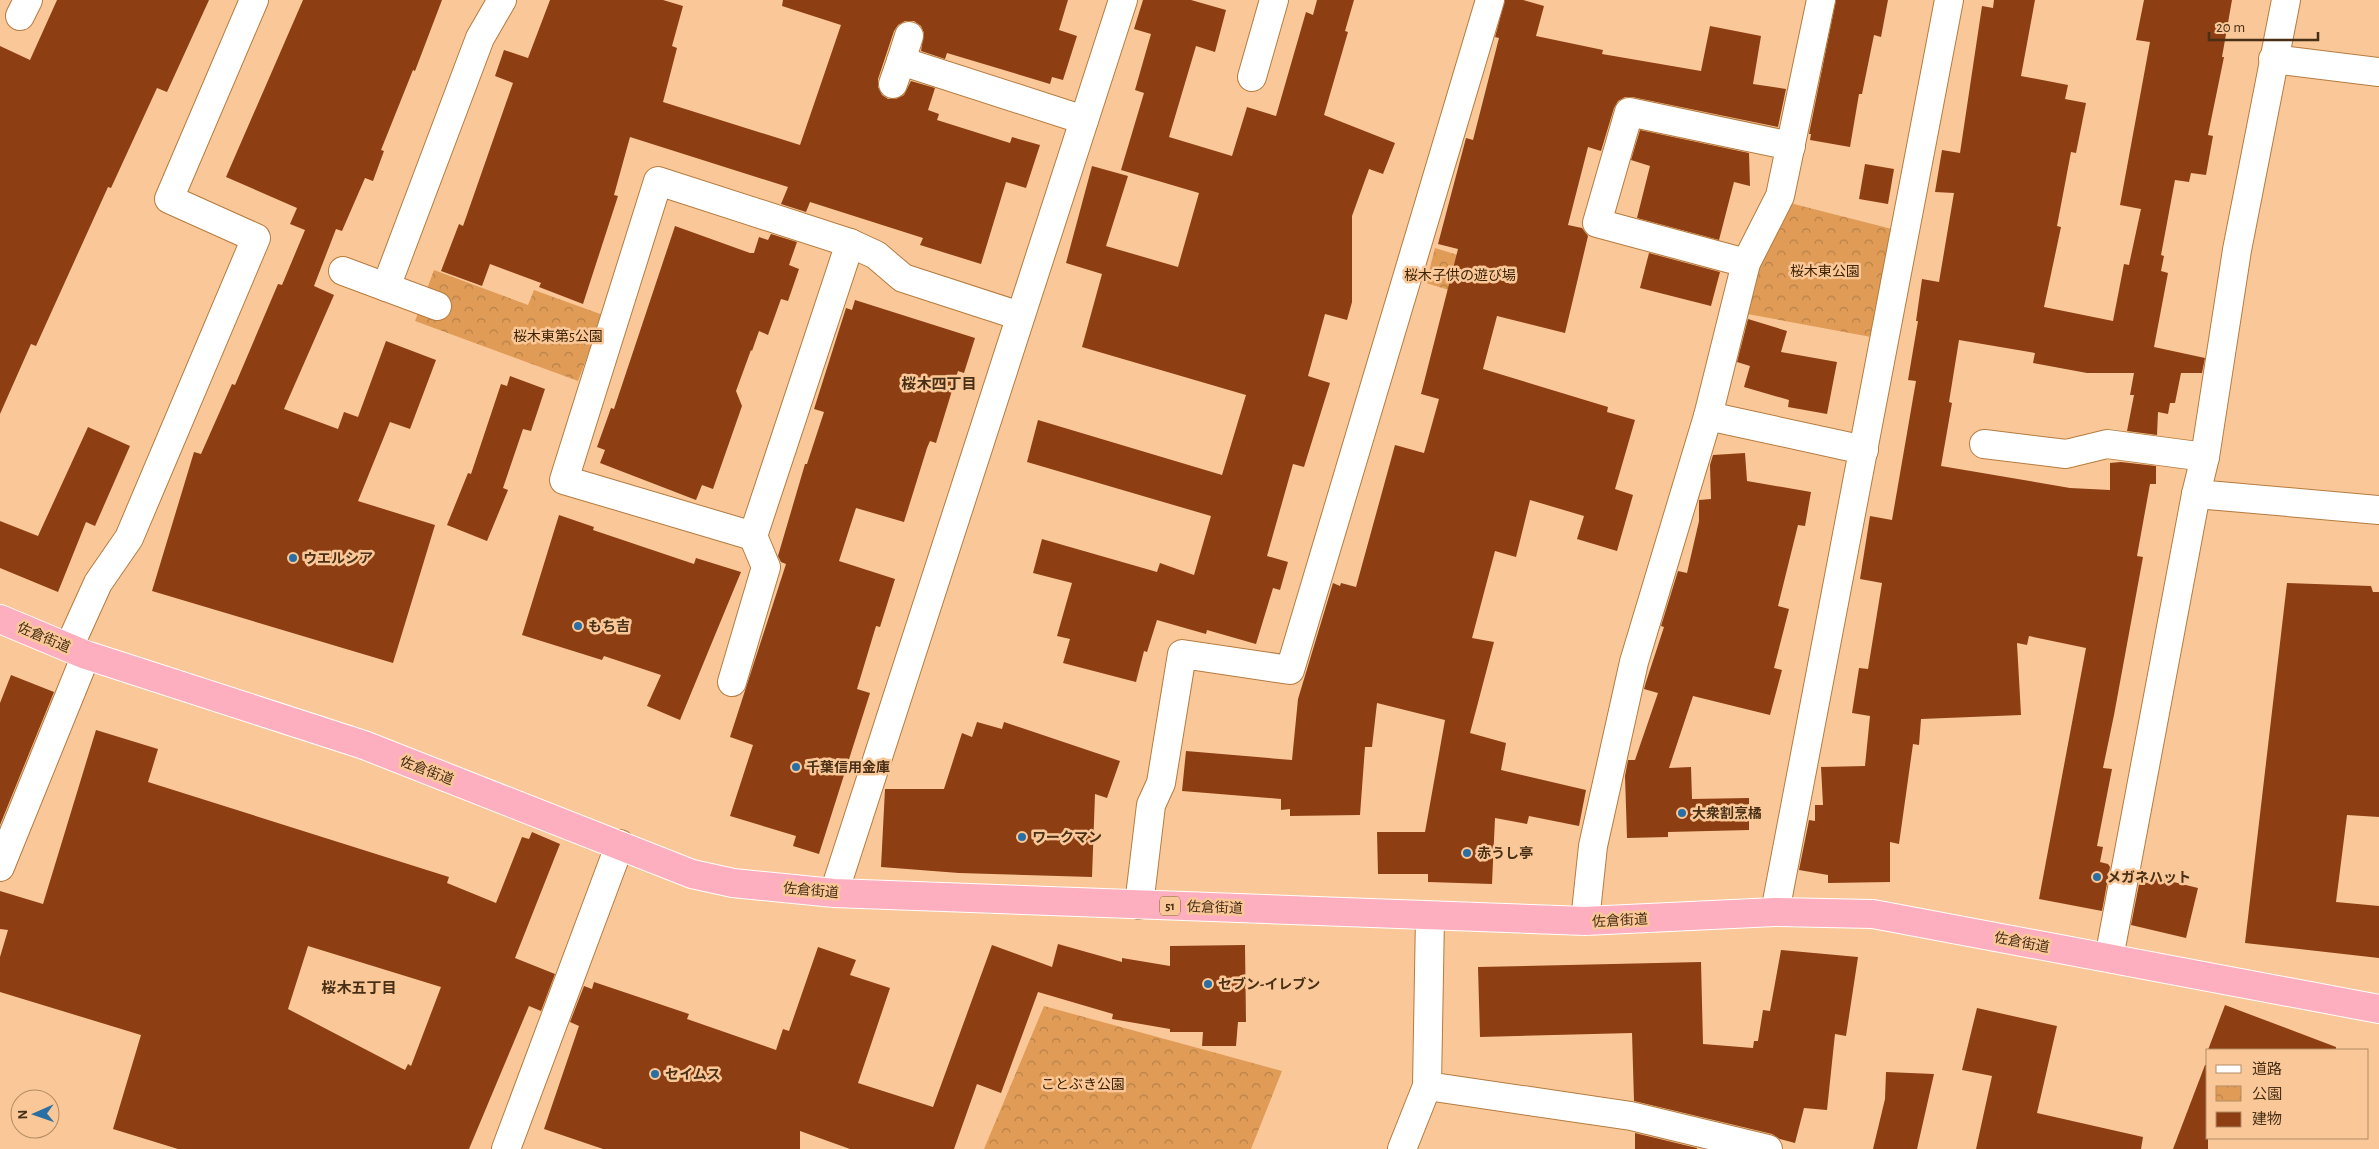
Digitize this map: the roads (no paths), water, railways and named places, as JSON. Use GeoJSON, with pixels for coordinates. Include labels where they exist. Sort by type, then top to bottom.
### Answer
{"type":"FeatureCollection","features":[{"type":"Feature","properties":{"kind":"highway","name":"佐倉街道"},"geometry":{"type":"LineString","coordinates":[[0,618],[78,651],[364,745],[620,844],[692,874],[732,883],[834,893],[1585,922],[1774,912],[1873,914],[2379,1009]]}},
{"type":"Feature","properties":{"kind":"street"},"geometry":{"type":"LineString","coordinates":[[0,867],[78,651],[98,583],[129,538],[256,238],[169,199],[254,0]]}},
{"type":"Feature","properties":{"kind":"street"},"geometry":{"type":"LineString","coordinates":[[386,287],[480,38],[502,0]]}},
{"type":"Feature","properties":{"kind":"street"},"geometry":{"type":"LineString","coordinates":[[834,893],[933,597],[1020,316],[1124,0]]}},
{"type":"Feature","properties":{"kind":"street"},"geometry":{"type":"LineString","coordinates":[[1252,77],[1274,0]]}},
{"type":"Feature","properties":{"kind":"street"},"geometry":{"type":"LineString","coordinates":[[1139,905],[1151,805],[1161,783],[1182,654],[1290,670],[1490,0]]}},
{"type":"Feature","properties":{"kind":"street"},"geometry":{"type":"LineString","coordinates":[[1585,922],[1593,846],[1634,662],[1708,416],[1746,262],[1780,196],[1821,0]]}},
{"type":"Feature","properties":{"kind":"street"},"geometry":{"type":"LineString","coordinates":[[1774,912],[1949,0]]}},
{"type":"Feature","properties":{"kind":"street"},"geometry":{"type":"LineString","coordinates":[[2109,958],[2196,494],[2205,457],[2237,250],[2286,0]]}},
{"type":"Feature","properties":{"kind":"street"},"geometry":{"type":"LineString","coordinates":[[909,36],[897,73],[1084,120]]}},
{"type":"Feature","properties":{"kind":"street"},"geometry":{"type":"LineString","coordinates":[[2273,59],[2379,72]]}},
{"type":"Feature","properties":{"kind":"street"},"geometry":{"type":"LineString","coordinates":[[1746,262],[1597,223],[1629,112],[1790,146]]}},
{"type":"Feature","properties":{"kind":"street"},"geometry":{"type":"LineString","coordinates":[[753,536],[564,480],[658,181],[850,243],[876,255],[904,278],[1020,316]]}},
{"type":"Feature","properties":{"kind":"street"},"geometry":{"type":"LineString","coordinates":[[732,682],[766,567],[753,536],[850,243]]}},
{"type":"Feature","properties":{"kind":"street"},"geometry":{"type":"LineString","coordinates":[[343,271],[437,306]]}},
{"type":"Feature","properties":{"kind":"street"},"geometry":{"type":"LineString","coordinates":[[1708,416],[1864,450]]}},
{"type":"Feature","properties":{"kind":"street"},"geometry":{"type":"LineString","coordinates":[[1984,444],[2066,454],[2107,444],[2205,457]]}},
{"type":"Feature","properties":{"kind":"street"},"geometry":{"type":"LineString","coordinates":[[2196,494],[2379,510]]}},
{"type":"Feature","properties":{"kind":"street"},"geometry":{"type":"LineString","coordinates":[[506,1149],[620,844]]}},
{"type":"Feature","properties":{"kind":"street"},"geometry":{"type":"LineString","coordinates":[[1402,1149],[1427,1086],[1430,916]]}},
{"type":"Feature","properties":{"kind":"street"},"geometry":{"type":"LineString","coordinates":[[1427,1086],[1630,1116],[1768,1149]]}},
{"type":"Feature","properties":{"kind":"place","name":"ウエルシア"},"geometry":{"type":"Point","coordinates":[293,558]}},
{"type":"Feature","properties":{"kind":"place","name":"もち吉"},"geometry":{"type":"Point","coordinates":[578,626]}},
{"type":"Feature","properties":{"kind":"place","name":"千葉信用金庫"},"geometry":{"type":"Point","coordinates":[796,767]}},
{"type":"Feature","properties":{"kind":"place","name":"大衆割烹橘"},"geometry":{"type":"Point","coordinates":[1682,813]}},
{"type":"Feature","properties":{"kind":"place","name":"ワークマン"},"geometry":{"type":"Point","coordinates":[1022,837]}},
{"type":"Feature","properties":{"kind":"place","name":"赤うし亭"},"geometry":{"type":"Point","coordinates":[1467,853]}},
{"type":"Feature","properties":{"kind":"place","name":"メガネハット"},"geometry":{"type":"Point","coordinates":[2097,877]}},
{"type":"Feature","properties":{"kind":"place","name":"セブン-イレブン"},"geometry":{"type":"Point","coordinates":[1208,984]}},
{"type":"Feature","properties":{"kind":"place","name":"セイムス"},"geometry":{"type":"Point","coordinates":[655,1074]}},
{"type":"Feature","properties":{"kind":"district","name":"桜木四丁目"},"geometry":{"type":"Point","coordinates":[939,384]}},
{"type":"Feature","properties":{"kind":"district","name":"桜木五丁目"},"geometry":{"type":"Point","coordinates":[359,988]}},
{"type":"Feature","properties":{"kind":"park label","name":"桜木東公園"},"geometry":{"type":"Point","coordinates":[1825,271]}},
{"type":"Feature","properties":{"kind":"park label","name":"桜木子供の遊び場"},"geometry":{"type":"Point","coordinates":[1460,275]}},
{"type":"Feature","properties":{"kind":"park label","name":"桜木東第5公園"},"geometry":{"type":"Point","coordinates":[558,336]}},
{"type":"Feature","properties":{"kind":"park label","name":"ことぶき公園"},"geometry":{"type":"Point","coordinates":[1083,1084]}}]}
